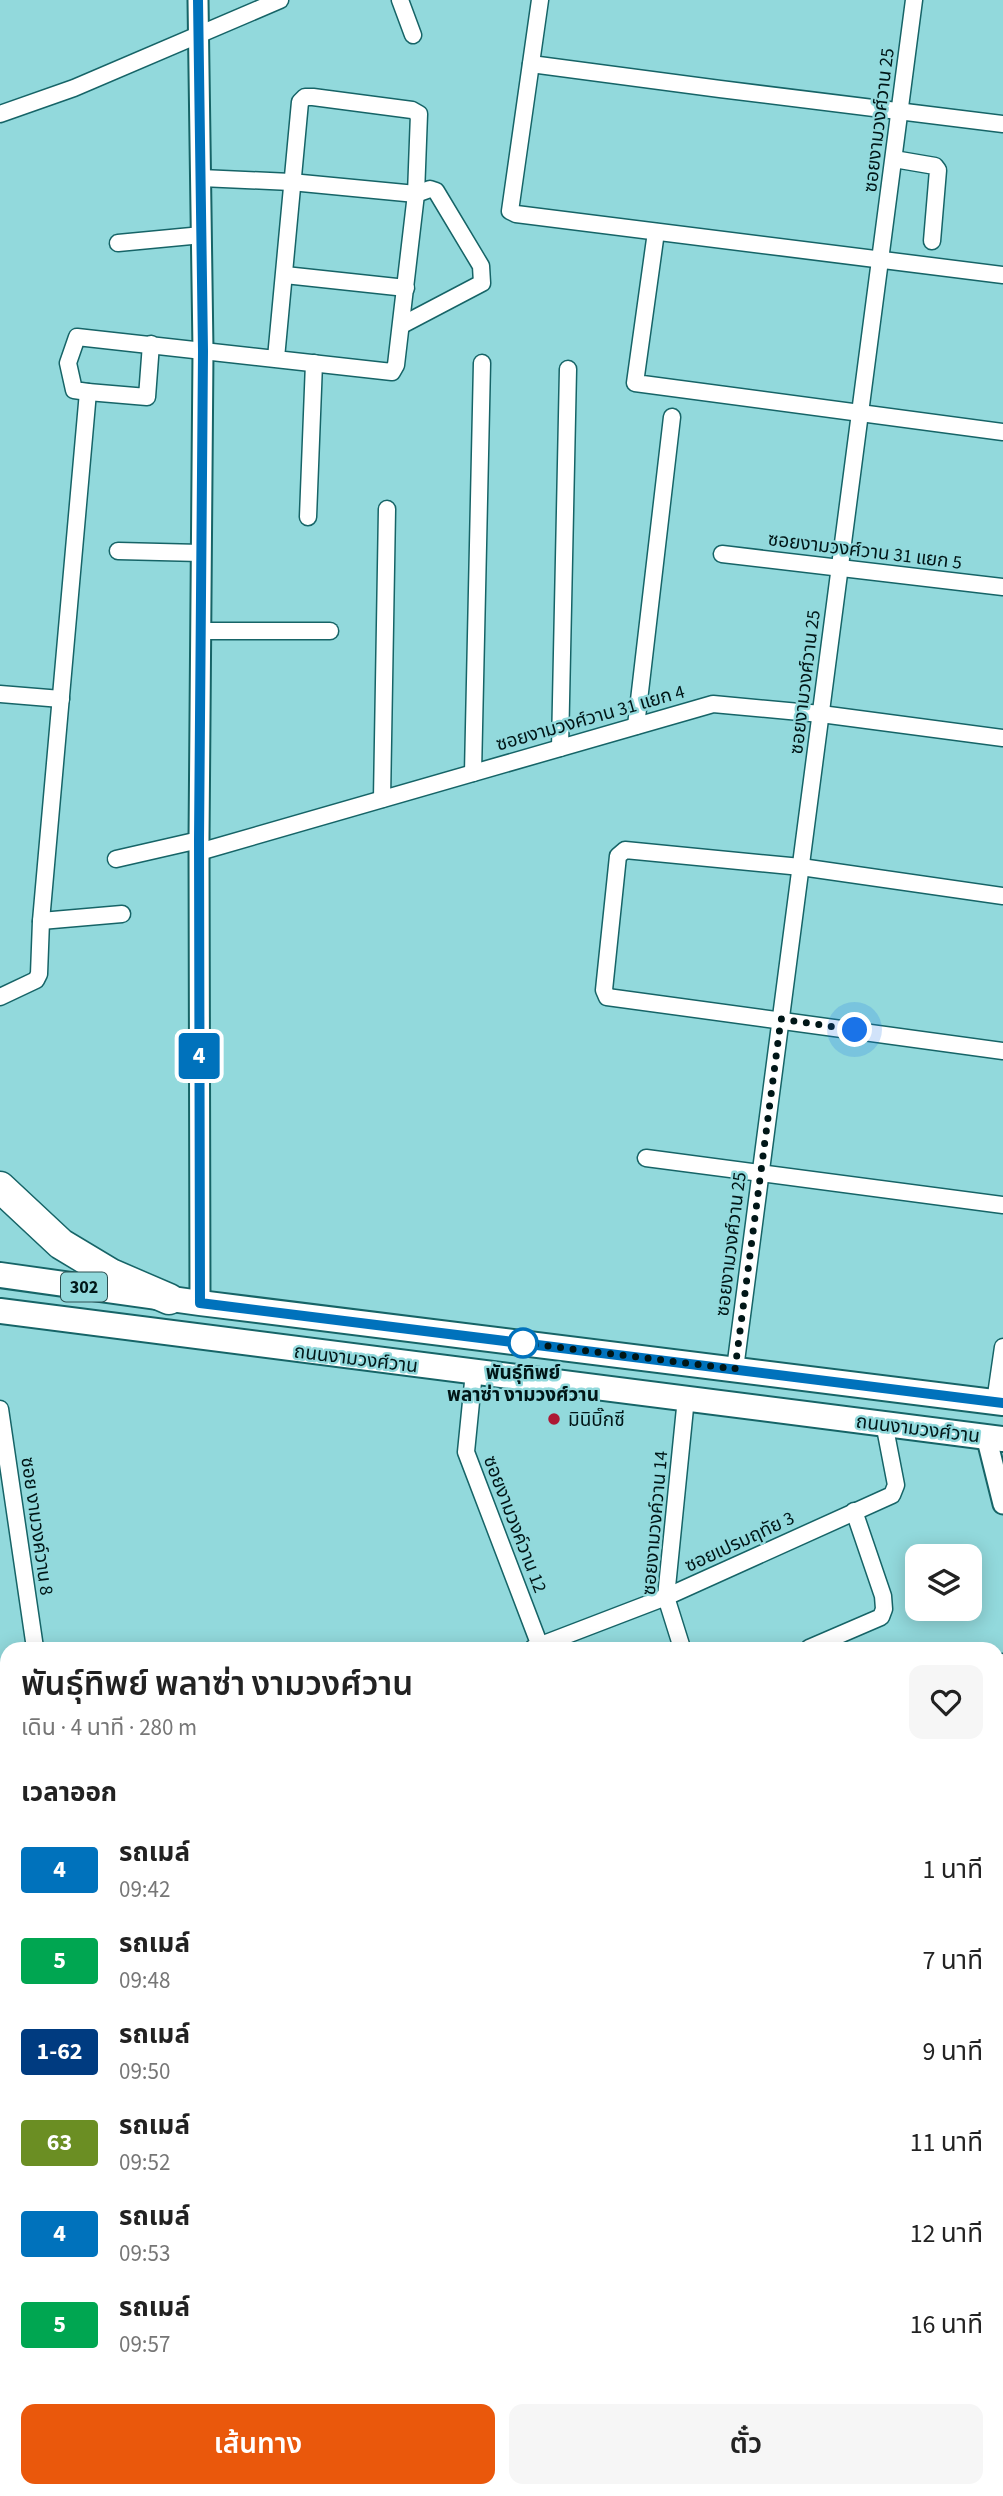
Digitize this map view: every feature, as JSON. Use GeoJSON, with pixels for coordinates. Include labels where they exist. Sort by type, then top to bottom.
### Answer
{"type":"FeatureCollection","features":[{"type":"Feature","properties":{"kind":"highway"},"geometry":{"type":"LineString","coordinates":[[4,1191],[53,1238],[84,1259],[111,1274],[169,1298]]}},
{"type":"Feature","properties":{"kind":"main road","name":"ถนนงามวงศ์วาน"},"geometry":{"type":"LineString","coordinates":[[0,1275],[200,1303],[999,1402]]}},
{"type":"Feature","properties":{"kind":"main road","name":"ถนนงามวงศ์วาน"},"geometry":{"type":"LineString","coordinates":[[0,1311],[995,1438]]}},
{"type":"Feature","properties":{"kind":"street"},"geometry":{"type":"LineString","coordinates":[[198,0],[203,351],[199,846],[200,1303]]}},
{"type":"Feature","properties":{"kind":"street"},"geometry":{"type":"LineString","coordinates":[[0,114],[74,88],[280,0]]}},
{"type":"Feature","properties":{"kind":"street"},"geometry":{"type":"LineString","coordinates":[[400,0],[413,35]]}},
{"type":"Feature","properties":{"kind":"street"},"geometry":{"type":"LineString","coordinates":[[540,0],[510,211],[516,214],[1003,275]]}},
{"type":"Feature","properties":{"kind":"street","name":"ซอยงามวงศ์วาน 25"},"geometry":{"type":"LineString","coordinates":[[735,1369],[914,0]]}},
{"type":"Feature","properties":{"kind":"street"},"geometry":{"type":"LineString","coordinates":[[531,64],[1003,124]]}},
{"type":"Feature","properties":{"kind":"street"},"geometry":{"type":"LineString","coordinates":[[151,344],[147,397],[74,390],[68,363],[77,337],[151,344],[392,372],[396,365],[402,325],[416,194],[419,114],[412,110],[313,97],[304,97],[300,102],[276,358]]}},
{"type":"Feature","properties":{"kind":"street"},"geometry":{"type":"LineString","coordinates":[[894,159],[934,166],[938,170],[932,241]]}},
{"type":"Feature","properties":{"kind":"street"},"geometry":{"type":"LineString","coordinates":[[201,178],[291,182],[416,194],[430,189],[436,191],[481,266],[482,283],[402,325]]}},
{"type":"Feature","properties":{"kind":"street"},"geometry":{"type":"LineString","coordinates":[[656,232],[635,383],[1003,432]]}},
{"type":"Feature","properties":{"kind":"street"},"geometry":{"type":"LineString","coordinates":[[118,243],[202,235]]}},
{"type":"Feature","properties":{"kind":"street"},"geometry":{"type":"LineString","coordinates":[[285,275],[406,288]]}},
{"type":"Feature","properties":{"kind":"street"},"geometry":{"type":"LineString","coordinates":[[308,517],[314,363]]}},
{"type":"Feature","properties":{"kind":"street"},"geometry":{"type":"LineString","coordinates":[[473,773],[482,363]]}},
{"type":"Feature","properties":{"kind":"street"},"geometry":{"type":"LineString","coordinates":[[560,748],[568,369]]}},
{"type":"Feature","properties":{"kind":"street"},"geometry":{"type":"LineString","coordinates":[[0,997],[36,980],[39,974],[41,921],[88,392]]}},
{"type":"Feature","properties":{"kind":"street"},"geometry":{"type":"LineString","coordinates":[[636,726],[673,417]]}},
{"type":"Feature","properties":{"kind":"street"},"geometry":{"type":"LineString","coordinates":[[382,799],[387,509]]}},
{"type":"Feature","properties":{"kind":"street"},"geometry":{"type":"LineString","coordinates":[[118,551],[201,553]]}},
{"type":"Feature","properties":{"kind":"street","name":"ซอยงามวงศ์วาน 31 แยก 5"},"geometry":{"type":"LineString","coordinates":[[722,554],[1003,587]]}},
{"type":"Feature","properties":{"kind":"street"},"geometry":{"type":"LineString","coordinates":[[200,631],[331,631]]}},
{"type":"Feature","properties":{"kind":"street"},"geometry":{"type":"LineString","coordinates":[[0,694],[61,699]]}},
{"type":"Feature","properties":{"kind":"street","name":"ซอยงามวงศ์วาน 31 แยก 4"},"geometry":{"type":"LineString","coordinates":[[116,859],[199,846],[382,799],[713,704],[821,714],[1003,738]]}},
{"type":"Feature","properties":{"kind":"street"},"geometry":{"type":"LineString","coordinates":[[1003,896],[801,867],[625,850],[618,856],[604,994],[607,997],[1003,1051]]}},
{"type":"Feature","properties":{"kind":"street"},"geometry":{"type":"LineString","coordinates":[[41,921],[122,914]]}},
{"type":"Feature","properties":{"kind":"street"},"geometry":{"type":"LineString","coordinates":[[646,1158],[1003,1205]]}},
{"type":"Feature","properties":{"kind":"street"},"geometry":{"type":"LineString","coordinates":[[999,1402],[1003,1347]]}},
{"type":"Feature","properties":{"kind":"street","name":"ซอยงามวงค์วาน 12"},"geometry":{"type":"LineString","coordinates":[[474,1372],[466,1452],[534,1642]]}},
{"type":"Feature","properties":{"kind":"street","name":"ซอยงามวงค์วาน 14"},"geometry":{"type":"LineString","coordinates":[[680,1642],[666,1597],[686,1398]]}},
{"type":"Feature","properties":{"kind":"street","name":"ซอย งามวงค์วาน 8"},"geometry":{"type":"LineString","coordinates":[[0,1409],[35,1642]]}},
{"type":"Feature","properties":{"kind":"street","name":"ซอยเปรมฤทัย 3"},"geometry":{"type":"LineString","coordinates":[[549,1642],[666,1597],[892,1495],[896,1485],[884,1423]]}},
{"type":"Feature","properties":{"kind":"street"},"geometry":{"type":"LineString","coordinates":[[995,1438],[1003,1504]]}},
{"type":"Feature","properties":{"kind":"street"},"geometry":{"type":"LineString","coordinates":[[823,1642],[881,1617],[884,1609],[883,1596],[854,1511]]}},
{"type":"Feature","properties":{"kind":"bus line","name":"4"},"geometry":{"type":"LineString","coordinates":[[198,0],[203,351],[199,840],[200,1303],[1003,1403]]}},
{"type":"Feature","properties":{"kind":"place","name":"พันธุ์ทิพย์ พลาซ่า งามวงศ์วาน"},"geometry":{"type":"Point","coordinates":[523,1343]}},
{"type":"Feature","properties":{"kind":"place","name":"มินิบิ๊กซี"},"geometry":{"type":"Point","coordinates":[554,1419]}},
{"type":"Feature","properties":{"kind":"route"},"geometry":{"type":"LineString","coordinates":[[523,1343],[735,1369],[781,1019],[855,1030]]}}]}
